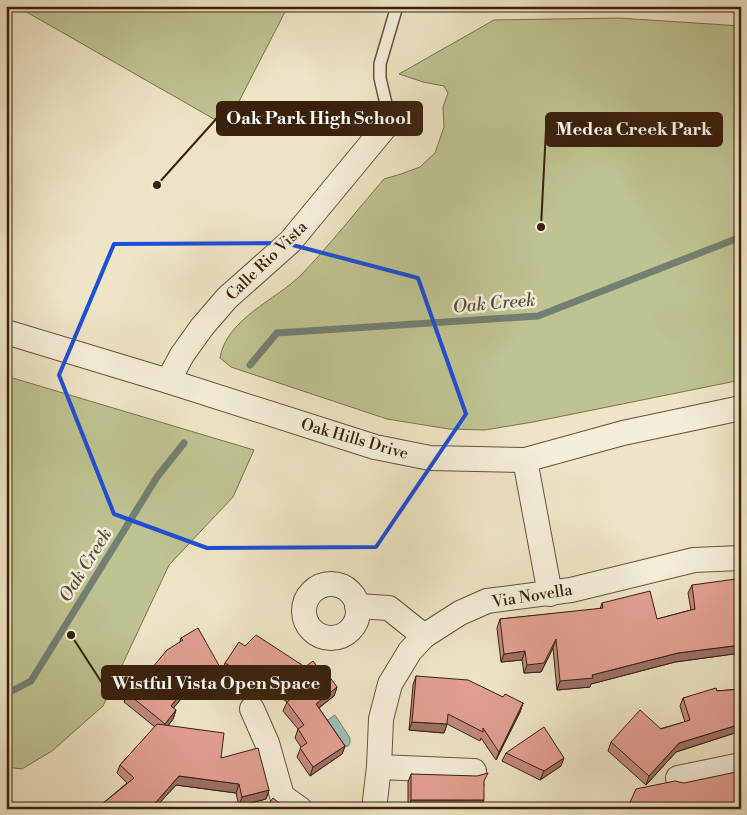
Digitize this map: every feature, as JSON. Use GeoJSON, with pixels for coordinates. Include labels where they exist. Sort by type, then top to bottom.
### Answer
{"type":"FeatureCollection","features":[{"type":"Feature","properties":{"kind":"street","name":"Calle Rio Vista"},"geometry":{"type":"LineString","coordinates":[[168,381],[182,355],[202,327],[227,298],[290,242],[390,121]]}},
{"type":"Feature","properties":{"kind":"street","name":"Oak Hills Drive"},"geometry":{"type":"LineString","coordinates":[[6,332],[375,447],[430,458],[525,460],[622,433],[741,408]]}},
{"type":"Feature","properties":{"kind":"street"},"geometry":{"type":"LineString","coordinates":[[525,460],[550,594]]}},
{"type":"Feature","properties":{"kind":"street","name":"Via Novella"},"geometry":{"type":"LineString","coordinates":[[374,809],[379,767],[381,719],[390,684],[410,651],[424,636],[460,613],[487,601],[550,594],[694,560],[741,558]]}},
{"type":"Feature","properties":{"kind":"street"},"geometry":{"type":"LineString","coordinates":[[357,606],[389,608],[424,636]]}},
{"type":"Feature","properties":{"kind":"street"},"geometry":{"type":"LineString","coordinates":[[252,709],[267,743],[282,796],[300,809]]}},
{"type":"Feature","properties":{"kind":"street"},"geometry":{"type":"LineString","coordinates":[[678,778],[741,765]]}},
{"type":"Feature","properties":{"kind":"street"},"geometry":{"type":"LineString","coordinates":[[379,767],[474,771]]}},
{"type":"Feature","properties":{"kind":"lane"},"geometry":{"type":"LineString","coordinates":[[390,121],[380,78],[380,64],[397,6]]}},
{"type":"Feature","properties":{"kind":"highlighted area"},"geometry":{"type":"Polygon","coordinates":[[[285,243],[418,278],[466,414],[376,547],[207,548],[114,514],[59,375],[114,244],[285,243]]]}},
{"type":"Feature","properties":{"kind":"green space"},"geometry":{"type":"Polygon","coordinates":[[[16,6],[288,6],[233,113],[214,119],[16,6]]]}},
{"type":"Feature","properties":{"kind":"green space"},"geometry":{"type":"Polygon","coordinates":[[[619,18],[741,26],[741,380],[533,422],[485,430],[449,429],[387,419],[231,367],[220,358],[224,344],[242,321],[301,275],[384,179],[420,167],[435,153],[444,127],[443,107],[448,93],[444,86],[423,82],[399,74],[494,20],[619,18]]]}},
{"type":"Feature","properties":{"kind":"green space"},"geometry":{"type":"Polygon","coordinates":[[[6,376],[254,450],[233,497],[169,565],[103,706],[52,751],[22,769],[6,767],[6,376]]]}},
{"type":"Feature","properties":{"kind":"water"},"geometry":{"type":"Polygon","coordinates":[[[335,715],[350,738],[348,746],[344,747],[325,722],[335,715]]]}},
{"type":"Feature","properties":{"kind":"building"},"geometry":{"type":"Polygon","coordinates":[[[736,579],[739,601],[741,601],[741,645],[678,653],[592,675],[593,678],[560,681],[556,639],[544,663],[527,665],[525,651],[504,654],[500,619],[603,608],[602,603],[650,591],[657,619],[695,609],[692,585],[736,579]]]}},
{"type":"Feature","properties":{"kind":"building"},"geometry":{"type":"Polygon","coordinates":[[[198,628],[221,669],[205,679],[200,670],[171,706],[176,710],[165,724],[127,693],[139,679],[141,681],[167,650],[183,640],[181,638],[198,628]]]}},
{"type":"Feature","properties":{"kind":"building"},"geometry":{"type":"Polygon","coordinates":[[[256,635],[305,667],[313,661],[323,674],[326,672],[337,687],[316,704],[345,746],[313,767],[300,748],[307,743],[298,729],[304,725],[287,702],[295,696],[256,670],[250,679],[225,663],[239,642],[245,646],[256,635]]]}},
{"type":"Feature","properties":{"kind":"building"},"geometry":{"type":"Polygon","coordinates":[[[416,676],[468,680],[503,697],[505,694],[523,703],[499,752],[483,728],[483,732],[448,714],[447,724],[412,722],[416,676]]]}},
{"type":"Feature","properties":{"kind":"building"},"geometry":{"type":"Polygon","coordinates":[[[716,688],[717,691],[741,689],[741,724],[679,743],[649,776],[611,742],[640,710],[661,729],[690,720],[683,698],[716,688]]]}},
{"type":"Feature","properties":{"kind":"building"},"geometry":{"type":"Polygon","coordinates":[[[157,724],[224,733],[221,758],[258,748],[269,790],[242,797],[239,784],[179,776],[150,809],[96,809],[134,778],[120,765],[157,724]]]}},
{"type":"Feature","properties":{"kind":"building"},"geometry":{"type":"Polygon","coordinates":[[[544,727],[564,758],[544,771],[506,753],[544,727]]]}},
{"type":"Feature","properties":{"kind":"building"},"geometry":{"type":"Polygon","coordinates":[[[741,771],[741,804],[718,809],[627,809],[636,789],[675,781],[684,783],[741,771]]]}},
{"type":"Feature","properties":{"kind":"building"},"geometry":{"type":"Polygon","coordinates":[[[488,773],[484,781],[484,800],[411,800],[411,774],[477,776],[488,773]]]}},
{"type":"Feature","properties":{"kind":"building"},"geometry":{"type":"Polygon","coordinates":[[[273,798],[287,809],[265,809],[273,798]]]}},
{"type":"Feature","properties":{"kind":"waterway","name":"Oak Creek"},"geometry":{"type":"LineString","coordinates":[[250,365],[277,333],[538,316],[741,237]]}},
{"type":"Feature","properties":{"kind":"waterway","name":"Oak Creek"},"geometry":{"type":"LineString","coordinates":[[6,694],[31,681],[157,477],[184,443]]}},
{"type":"Feature","properties":{"kind":"place","name":"Oak Park High School"},"geometry":{"type":"Point","coordinates":[157,185]}},
{"type":"Feature","properties":{"kind":"place","name":"Medea Creek Park"},"geometry":{"type":"Point","coordinates":[541,227]}},
{"type":"Feature","properties":{"kind":"place","name":"Wistful Vista Open Space"},"geometry":{"type":"Point","coordinates":[71,635]}}]}
